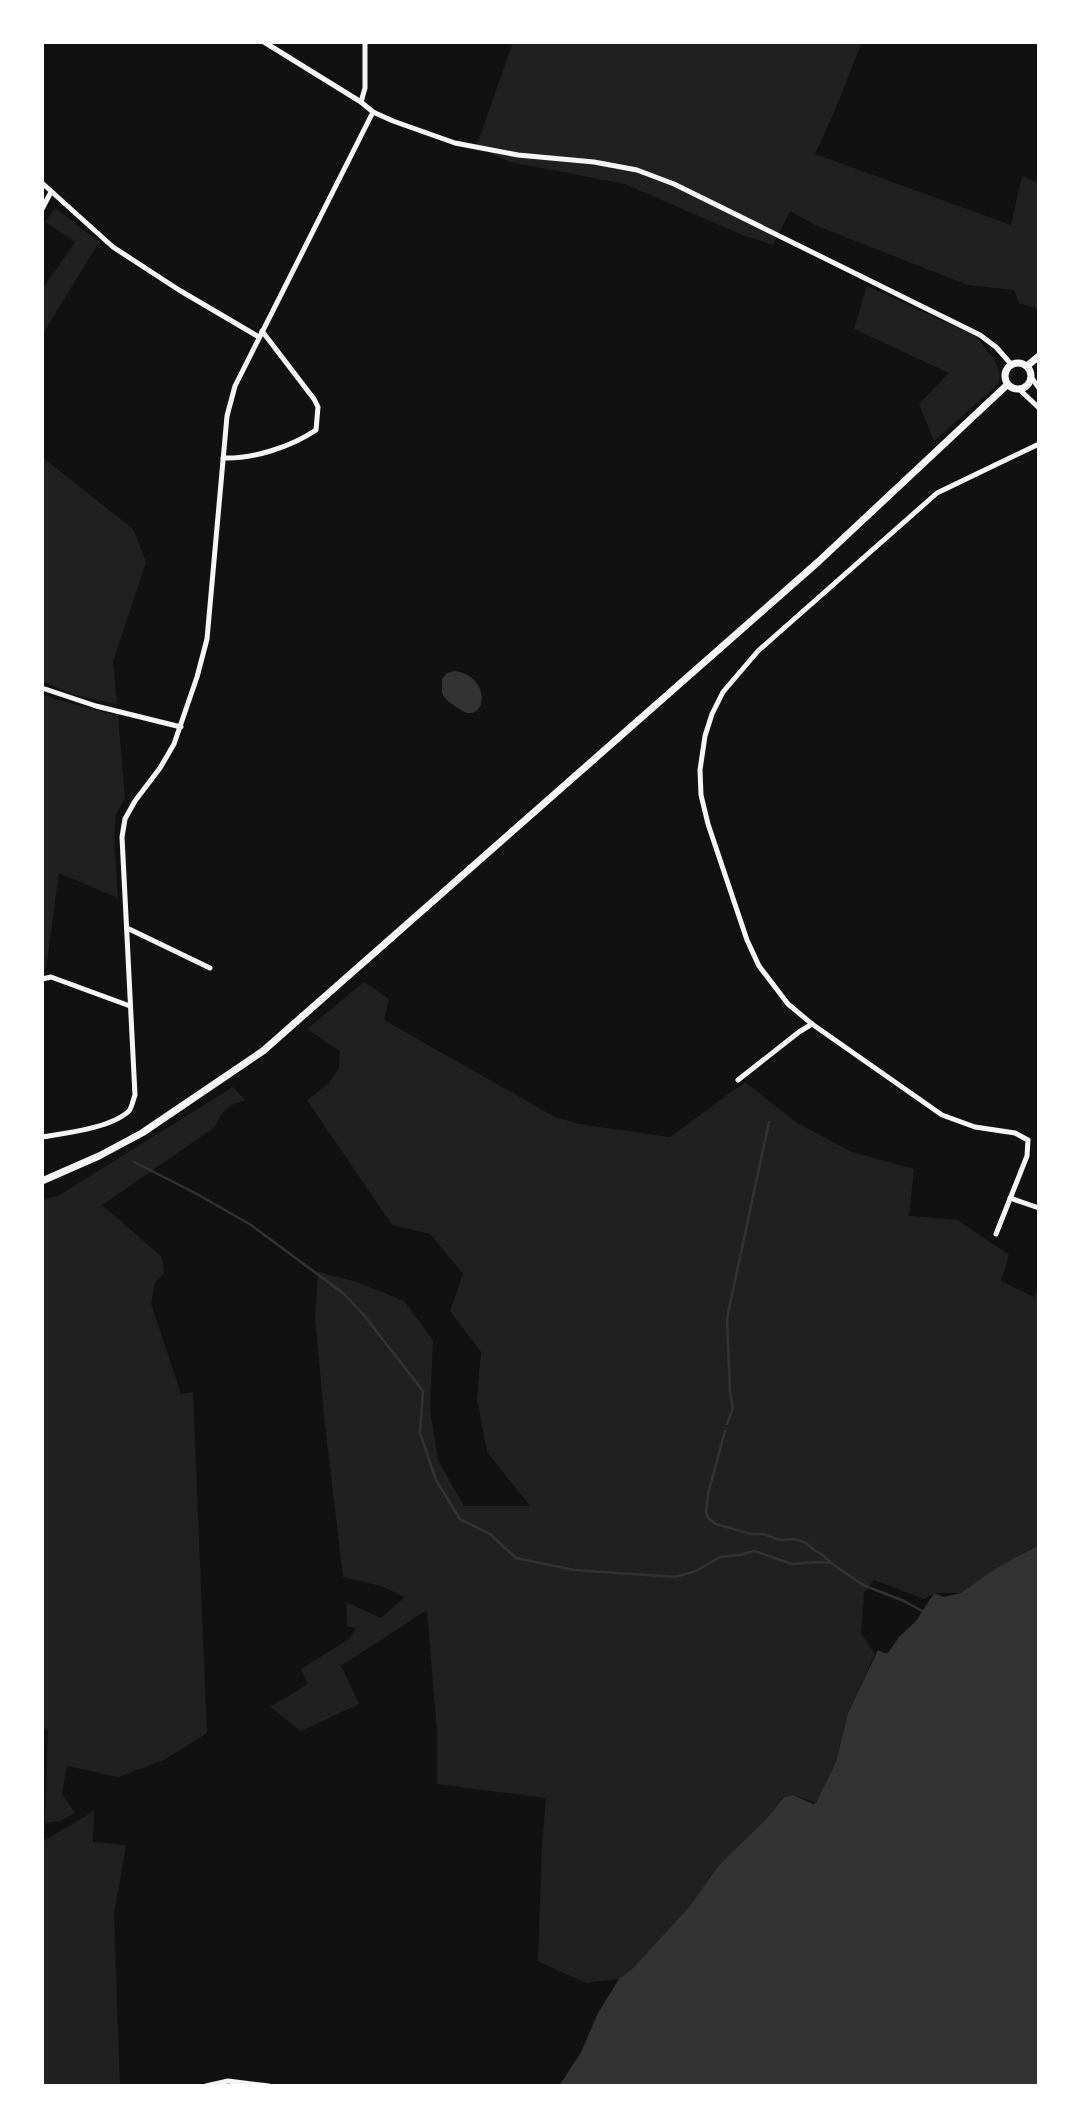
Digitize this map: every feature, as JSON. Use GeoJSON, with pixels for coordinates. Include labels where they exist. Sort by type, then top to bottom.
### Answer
{"type":"FeatureCollection","features":[{"type":"Feature","properties":{"kind":"main road"},"geometry":{"type":"LineString","coordinates":[[1027,366],[1039,356]]}},
{"type":"Feature","properties":{"kind":"main road"},"geometry":{"type":"LineString","coordinates":[[1019,362],[1027,366],[1031,377],[1027,386],[1018,389],[1007,385],[1005,371],[1011,364],[1019,362]]}},
{"type":"Feature","properties":{"kind":"main road"},"geometry":{"type":"LineString","coordinates":[[42,1181],[99,1156],[142,1133],[263,1051],[818,562],[1007,385]]}},
{"type":"Feature","properties":{"kind":"street"},"geometry":{"type":"LineString","coordinates":[[264,42],[373,112],[393,121],[455,142],[518,155],[594,162],[637,170],[674,184],[980,334],[1011,364]]}},
{"type":"Feature","properties":{"kind":"street"},"geometry":{"type":"LineString","coordinates":[[361,102],[365,88],[365,42]]}},
{"type":"Feature","properties":{"kind":"street"},"geometry":{"type":"LineString","coordinates":[[42,1137],[86,1130],[110,1122],[130,1110],[135,1095],[122,837],[125,819],[174,744],[207,639],[227,416],[235,386],[373,112]]}},
{"type":"Feature","properties":{"kind":"street"},"geometry":{"type":"LineString","coordinates":[[42,183],[113,247],[211,309],[261,334],[314,399],[318,407],[316,430],[306,437],[277,448],[236,458],[223,458]]}},
{"type":"Feature","properties":{"kind":"street"},"geometry":{"type":"LineString","coordinates":[[42,209],[51,192]]}},
{"type":"Feature","properties":{"kind":"street"},"geometry":{"type":"LineString","coordinates":[[1031,377],[1039,388]]}},
{"type":"Feature","properties":{"kind":"street"},"geometry":{"type":"LineString","coordinates":[[1018,389],[1039,408]]}},
{"type":"Feature","properties":{"kind":"street"},"geometry":{"type":"LineString","coordinates":[[996,1234],[1027,1156],[1028,1140],[1015,1132],[975,1126],[942,1115],[812,1024],[788,1004],[759,966],[747,940],[708,824],[701,795],[700,770],[705,736],[712,713],[723,692],[758,651],[937,493],[1038,444]]}},
{"type":"Feature","properties":{"kind":"street"},"geometry":{"type":"LineString","coordinates":[[42,688],[96,706],[181,727]]}},
{"type":"Feature","properties":{"kind":"street"},"geometry":{"type":"LineString","coordinates":[[127,928],[210,968]]}},
{"type":"Feature","properties":{"kind":"street"},"geometry":{"type":"LineString","coordinates":[[42,979],[51,977],[130,1006]]}},
{"type":"Feature","properties":{"kind":"street"},"geometry":{"type":"LineString","coordinates":[[738,1080],[812,1024]]}},
{"type":"Feature","properties":{"kind":"street"},"geometry":{"type":"LineString","coordinates":[[1010,1198],[1039,1208]]}},
{"type":"Feature","properties":{"kind":"street"},"geometry":{"type":"LineString","coordinates":[[206,2086],[228,2081],[269,2086]]}},
{"type":"Feature","properties":{"kind":"shaded area"},"geometry":{"type":"Polygon","coordinates":[[[513,42],[862,42],[815,154],[1011,225],[1022,176],[1039,183],[1039,309],[1019,303],[1014,290],[968,285],[817,226],[790,211],[773,245],[740,234],[625,184],[510,162],[476,147],[513,42]]]}},
{"type":"Feature","properties":{"kind":"shaded area"},"geometry":{"type":"Polygon","coordinates":[[[55,208],[99,242],[42,335],[42,290],[75,242],[45,222],[55,208]]]}},
{"type":"Feature","properties":{"kind":"shaded area"},"geometry":{"type":"Polygon","coordinates":[[[867,286],[977,337],[995,361],[1000,375],[998,384],[934,441],[919,404],[949,373],[854,329],[867,286]]]}},
{"type":"Feature","properties":{"kind":"shaded area"},"geometry":{"type":"Polygon","coordinates":[[[42,457],[133,529],[146,562],[113,661],[117,704],[74,695],[42,681],[42,457]]]}},
{"type":"Feature","properties":{"kind":"shaded area"},"geometry":{"type":"Polygon","coordinates":[[[454,671],[465,674],[479,687],[481,703],[474,713],[464,712],[448,701],[442,693],[442,679],[447,673],[454,671]]]}},
{"type":"Feature","properties":{"kind":"shaded area"},"geometry":{"type":"Polygon","coordinates":[[[42,694],[118,716],[125,798],[116,814],[114,838],[118,898],[59,873],[46,969],[42,968],[42,694]]]}},
{"type":"Feature","properties":{"kind":"shaded area"},"geometry":{"type":"Polygon","coordinates":[[[364,982],[389,999],[384,1020],[555,1117],[579,1124],[670,1137],[745,1082],[797,1123],[852,1152],[914,1169],[909,1216],[958,1220],[1009,1255],[1001,1281],[1034,1297],[1039,1287],[1039,1544],[961,1593],[934,1593],[924,1599],[874,1580],[864,1593],[861,1633],[875,1654],[848,1713],[836,1762],[816,1803],[793,1795],[783,1797],[767,1818],[719,1865],[689,1907],[633,1968],[619,1979],[586,1983],[538,1961],[546,1798],[437,1784],[437,1732],[427,1610],[341,1666],[359,1704],[301,1731],[270,1707],[308,1684],[301,1669],[349,1639],[356,1628],[347,1626],[346,1602],[381,1618],[405,1597],[381,1586],[343,1577],[315,1317],[318,1272],[357,1282],[404,1301],[433,1340],[430,1409],[438,1460],[464,1506],[530,1506],[487,1452],[477,1399],[481,1352],[450,1311],[463,1274],[430,1234],[392,1225],[307,1100],[328,1084],[339,1068],[340,1051],[307,1029],[364,982]]]}},
{"type":"Feature","properties":{"kind":"shaded area"},"geometry":{"type":"Polygon","coordinates":[[[233,1087],[245,1100],[226,1109],[215,1127],[102,1205],[162,1257],[164,1273],[155,1283],[151,1304],[181,1394],[193,1392],[207,1733],[164,1760],[118,1777],[67,1766],[62,1794],[75,1813],[60,1821],[45,1823],[48,1730],[42,1728],[42,1200],[58,1196],[233,1087]]]}},
{"type":"Feature","properties":{"kind":"shaded area"},"geometry":{"type":"Polygon","coordinates":[[[1039,1545],[1039,2086],[559,2086],[581,2052],[598,2013],[619,1979],[633,1968],[689,1907],[719,1865],[767,1818],[784,1797],[793,1795],[816,1803],[836,1762],[848,1713],[878,1650],[888,1653],[899,1637],[916,1621],[934,1593],[944,1597],[961,1593],[995,1569],[1039,1545]]]}},
{"type":"Feature","properties":{"kind":"shaded area"},"geometry":{"type":"Polygon","coordinates":[[[94,1811],[93,1842],[126,1845],[114,1915],[120,2086],[42,2086],[42,1842],[94,1811]]]}},
{"type":"Feature","properties":{"kind":"waterway"},"geometry":{"type":"LineString","coordinates":[[727,1424],[733,1408],[727,1318],[769,1122]]}},
{"type":"Feature","properties":{"kind":"waterway"},"geometry":{"type":"LineString","coordinates":[[134,1162],[251,1225],[343,1293],[363,1314],[423,1391],[420,1433],[436,1480],[460,1519],[490,1534],[516,1558],[574,1570],[675,1577],[696,1571],[720,1557],[754,1551],[792,1564],[831,1563],[863,1585],[924,1612]]}},
{"type":"Feature","properties":{"kind":"waterway"},"geometry":{"type":"LineString","coordinates":[[725,1431],[708,1494],[708,1518],[716,1524],[751,1534],[763,1534],[780,1540],[795,1539],[806,1543],[831,1563]]}}]}
